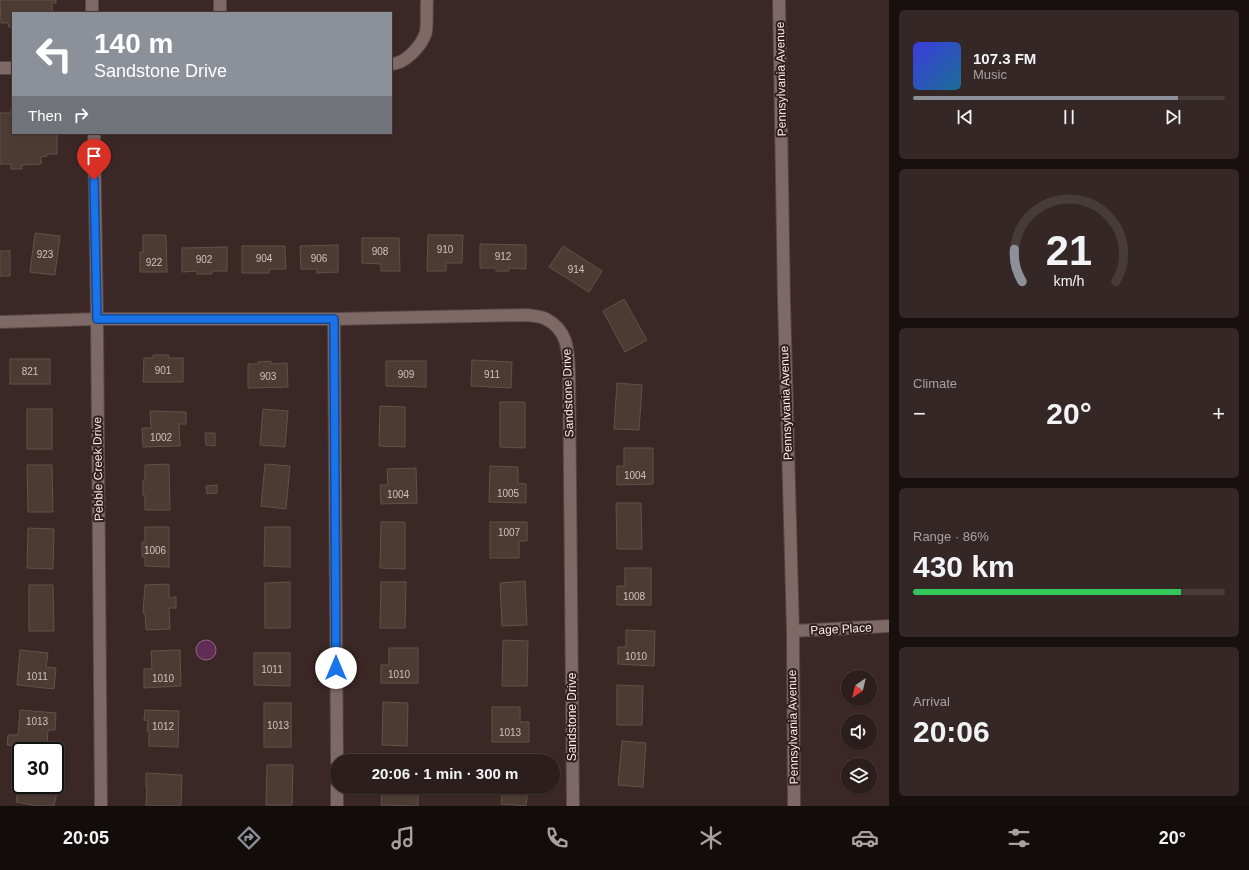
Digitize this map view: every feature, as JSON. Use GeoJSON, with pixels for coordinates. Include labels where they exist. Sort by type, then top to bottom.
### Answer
{"type":"FeatureCollection","features":[{"type":"Feature","properties":{"kind":"street"},"geometry":{"type":"LineString","coordinates":[[92,0],[92,12]]}},
{"type":"Feature","properties":{"kind":"street"},"geometry":{"type":"LineString","coordinates":[[220,0],[220,12]]}},
{"type":"Feature","properties":{"kind":"street"},"geometry":{"type":"LineString","coordinates":[[392,64],[396,64],[412,55],[426,34],[426,0]]}},
{"type":"Feature","properties":{"kind":"street","name":"Pennsylvania Avenue"},"geometry":{"type":"LineString","coordinates":[[779,0],[784,302],[792,631],[794,806]]}},
{"type":"Feature","properties":{"kind":"street"},"geometry":{"type":"LineString","coordinates":[[0,68],[12,68]]}},
{"type":"Feature","properties":{"kind":"street","name":"Pebble Creek Drive"},"geometry":{"type":"LineString","coordinates":[[94,134],[101,806]]}},
{"type":"Feature","properties":{"kind":"street","name":"Sandstone Drive"},"geometry":{"type":"LineString","coordinates":[[0,322],[97,319],[334,319],[527,315],[545,318],[561,330],[568,347],[569,370],[573,806]]}},
{"type":"Feature","properties":{"kind":"street"},"geometry":{"type":"LineString","coordinates":[[334,319],[337,754]]}},
{"type":"Feature","properties":{"kind":"street","name":"Page Place"},"geometry":{"type":"LineString","coordinates":[[792,631],[889,626]]}},
{"type":"Feature","properties":{"kind":"street"},"geometry":{"type":"LineString","coordinates":[[337,794],[338,806]]}},
{"type":"Feature","properties":{"kind":"shaded area"},"geometry":{"type":"Polygon","coordinates":[[[206,640],[213,643],[216,650],[213,657],[206,660],[199,657],[196,650],[199,643],[206,640]]]}},
{"type":"Feature","properties":{"kind":"building"},"geometry":{"type":"Polygon","coordinates":[[[0,0],[56,0],[56,3],[52,3],[52,12],[12,12],[12,27],[9,27],[8,23],[1,23],[0,0]]]}},
{"type":"Feature","properties":{"kind":"building"},"geometry":{"type":"Polygon","coordinates":[[[12,109],[12,134],[57,134],[57,154],[47,154],[47,156],[41,157],[41,164],[22,165],[22,169],[11,169],[11,164],[0,164],[0,113],[11,113],[12,109]]]}},
{"type":"Feature","properties":{"kind":"building"},"geometry":{"type":"Polygon","coordinates":[[[35,233],[60,236],[55,275],[30,272],[35,233]]]}},
{"type":"Feature","properties":{"kind":"building"},"geometry":{"type":"Polygon","coordinates":[[[143,235],[166,235],[167,272],[140,272],[140,252],[143,252],[143,235]]]}},
{"type":"Feature","properties":{"kind":"building"},"geometry":{"type":"Polygon","coordinates":[[[428,235],[463,235],[462,263],[446,263],[446,271],[427,271],[428,235]]]}},
{"type":"Feature","properties":{"kind":"building"},"geometry":{"type":"Polygon","coordinates":[[[362,238],[399,238],[400,271],[381,271],[381,264],[362,263],[362,238]]]}},
{"type":"Feature","properties":{"kind":"building"},"geometry":{"type":"Polygon","coordinates":[[[480,244],[526,245],[526,269],[509,268],[509,271],[496,271],[496,268],[480,268],[480,244]]]}},
{"type":"Feature","properties":{"kind":"building"},"geometry":{"type":"Polygon","coordinates":[[[338,245],[338,272],[317,273],[317,269],[301,269],[300,246],[338,245]]]}},
{"type":"Feature","properties":{"kind":"building"},"geometry":{"type":"Polygon","coordinates":[[[242,246],[285,246],[286,269],[269,269],[269,273],[242,273],[242,246]]]}},
{"type":"Feature","properties":{"kind":"building"},"geometry":{"type":"Polygon","coordinates":[[[563,246],[602,271],[589,292],[549,267],[563,246]]]}},
{"type":"Feature","properties":{"kind":"building"},"geometry":{"type":"Polygon","coordinates":[[[227,247],[227,271],[212,271],[212,274],[197,274],[197,271],[182,272],[182,248],[227,247]]]}},
{"type":"Feature","properties":{"kind":"building"},"geometry":{"type":"Polygon","coordinates":[[[0,251],[10,251],[10,276],[0,276],[0,251]]]}},
{"type":"Feature","properties":{"kind":"building"},"geometry":{"type":"Polygon","coordinates":[[[624,299],[647,340],[625,352],[603,311],[624,299]]]}},
{"type":"Feature","properties":{"kind":"building"},"geometry":{"type":"Polygon","coordinates":[[[153,355],[169,355],[168,358],[183,358],[183,382],[143,382],[144,358],[153,358],[153,355]]]}},
{"type":"Feature","properties":{"kind":"building"},"geometry":{"type":"Polygon","coordinates":[[[10,359],[50,359],[50,384],[10,384],[10,359]]]}},
{"type":"Feature","properties":{"kind":"building"},"geometry":{"type":"Polygon","coordinates":[[[472,360],[512,362],[511,388],[471,386],[472,360]]]}},
{"type":"Feature","properties":{"kind":"building"},"geometry":{"type":"Polygon","coordinates":[[[271,361],[271,364],[287,363],[288,387],[248,388],[248,364],[258,364],[258,362],[271,361]]]}},
{"type":"Feature","properties":{"kind":"building"},"geometry":{"type":"Polygon","coordinates":[[[386,361],[426,361],[426,387],[386,386],[386,361]]]}},
{"type":"Feature","properties":{"kind":"building"},"geometry":{"type":"Polygon","coordinates":[[[617,383],[642,385],[639,430],[614,429],[617,383]]]}},
{"type":"Feature","properties":{"kind":"building"},"geometry":{"type":"Polygon","coordinates":[[[500,402],[525,402],[525,448],[500,447],[500,402]]]}},
{"type":"Feature","properties":{"kind":"building"},"geometry":{"type":"Polygon","coordinates":[[[380,406],[405,407],[405,447],[379,446],[380,406]]]}},
{"type":"Feature","properties":{"kind":"building"},"geometry":{"type":"Polygon","coordinates":[[[27,409],[52,409],[52,449],[27,449],[27,409]]]}},
{"type":"Feature","properties":{"kind":"building"},"geometry":{"type":"Polygon","coordinates":[[[263,409],[288,411],[285,447],[260,445],[263,409]]]}},
{"type":"Feature","properties":{"kind":"building"},"geometry":{"type":"Polygon","coordinates":[[[150,411],[186,412],[186,424],[179,424],[180,446],[143,447],[142,428],[151,428],[150,411]]]}},
{"type":"Feature","properties":{"kind":"building"},"geometry":{"type":"Polygon","coordinates":[[[205,433],[215,433],[215,446],[206,445],[205,433]]]}},
{"type":"Feature","properties":{"kind":"building"},"geometry":{"type":"Polygon","coordinates":[[[624,448],[653,448],[653,484],[617,485],[617,466],[624,466],[624,448]]]}},
{"type":"Feature","properties":{"kind":"building"},"geometry":{"type":"Polygon","coordinates":[[[169,464],[170,510],[145,510],[143,480],[145,480],[145,465],[169,464]]]}},
{"type":"Feature","properties":{"kind":"building"},"geometry":{"type":"Polygon","coordinates":[[[265,464],[290,466],[286,509],[261,506],[265,464]]]}},
{"type":"Feature","properties":{"kind":"building"},"geometry":{"type":"Polygon","coordinates":[[[27,465],[52,465],[53,512],[28,512],[27,465]]]}},
{"type":"Feature","properties":{"kind":"building"},"geometry":{"type":"Polygon","coordinates":[[[490,466],[518,467],[518,483],[526,484],[526,503],[489,502],[490,466]]]}},
{"type":"Feature","properties":{"kind":"building"},"geometry":{"type":"Polygon","coordinates":[[[416,468],[417,503],[381,504],[380,485],[388,485],[387,469],[416,468]]]}},
{"type":"Feature","properties":{"kind":"building"},"geometry":{"type":"Polygon","coordinates":[[[217,485],[217,493],[207,494],[206,486],[217,485]]]}},
{"type":"Feature","properties":{"kind":"building"},"geometry":{"type":"Polygon","coordinates":[[[616,503],[641,503],[642,549],[617,549],[616,503]]]}},
{"type":"Feature","properties":{"kind":"building"},"geometry":{"type":"Polygon","coordinates":[[[381,522],[405,522],[405,569],[380,568],[381,522]]]}},
{"type":"Feature","properties":{"kind":"building"},"geometry":{"type":"Polygon","coordinates":[[[490,522],[527,522],[527,541],[519,541],[519,558],[490,558],[490,522]]]}},
{"type":"Feature","properties":{"kind":"building"},"geometry":{"type":"Polygon","coordinates":[[[145,527],[169,527],[169,567],[145,566],[145,557],[142,557],[142,542],[145,542],[145,527]]]}},
{"type":"Feature","properties":{"kind":"building"},"geometry":{"type":"Polygon","coordinates":[[[265,527],[290,527],[290,567],[264,566],[265,527]]]}},
{"type":"Feature","properties":{"kind":"building"},"geometry":{"type":"Polygon","coordinates":[[[28,528],[54,529],[53,569],[27,568],[28,528]]]}},
{"type":"Feature","properties":{"kind":"building"},"geometry":{"type":"Polygon","coordinates":[[[625,568],[651,568],[651,605],[617,605],[617,586],[625,586],[625,568]]]}},
{"type":"Feature","properties":{"kind":"building"},"geometry":{"type":"Polygon","coordinates":[[[525,581],[527,625],[502,626],[500,583],[525,581]]]}},
{"type":"Feature","properties":{"kind":"building"},"geometry":{"type":"Polygon","coordinates":[[[290,582],[290,628],[265,628],[265,583],[290,582]]]}},
{"type":"Feature","properties":{"kind":"building"},"geometry":{"type":"Polygon","coordinates":[[[381,582],[406,582],[405,628],[380,628],[381,582]]]}},
{"type":"Feature","properties":{"kind":"building"},"geometry":{"type":"Polygon","coordinates":[[[169,584],[169,598],[176,597],[176,608],[169,608],[170,629],[146,630],[145,613],[143,613],[145,585],[169,584]]]}},
{"type":"Feature","properties":{"kind":"building"},"geometry":{"type":"Polygon","coordinates":[[[29,585],[53,585],[54,631],[29,631],[29,585]]]}},
{"type":"Feature","properties":{"kind":"building"},"geometry":{"type":"Polygon","coordinates":[[[626,630],[655,631],[654,666],[618,664],[618,647],[626,647],[626,630]]]}},
{"type":"Feature","properties":{"kind":"building"},"geometry":{"type":"Polygon","coordinates":[[[503,640],[528,641],[527,686],[502,686],[503,640]]]}},
{"type":"Feature","properties":{"kind":"building"},"geometry":{"type":"Polygon","coordinates":[[[389,648],[418,648],[418,683],[381,683],[381,665],[389,665],[389,648]]]}},
{"type":"Feature","properties":{"kind":"building"},"geometry":{"type":"Polygon","coordinates":[[[20,650],[48,653],[46,667],[56,668],[54,689],[17,685],[20,650]]]}},
{"type":"Feature","properties":{"kind":"building"},"geometry":{"type":"Polygon","coordinates":[[[180,650],[181,686],[144,688],[144,669],[152,669],[151,651],[180,650]]]}},
{"type":"Feature","properties":{"kind":"building"},"geometry":{"type":"Polygon","coordinates":[[[254,653],[290,653],[290,686],[254,685],[254,653]]]}},
{"type":"Feature","properties":{"kind":"building"},"geometry":{"type":"Polygon","coordinates":[[[617,685],[643,686],[642,725],[617,725],[617,685]]]}},
{"type":"Feature","properties":{"kind":"building"},"geometry":{"type":"Polygon","coordinates":[[[383,702],[408,703],[407,746],[382,745],[383,702]]]}},
{"type":"Feature","properties":{"kind":"building"},"geometry":{"type":"Polygon","coordinates":[[[264,703],[291,703],[291,747],[264,747],[264,703]]]}},
{"type":"Feature","properties":{"kind":"building"},"geometry":{"type":"Polygon","coordinates":[[[492,707],[520,707],[520,722],[529,722],[529,742],[492,742],[492,707]]]}},
{"type":"Feature","properties":{"kind":"building"},"geometry":{"type":"Polygon","coordinates":[[[20,710],[56,713],[55,730],[48,730],[47,742],[12,742],[12,745],[7,745],[8,735],[18,735],[20,710]]]}},
{"type":"Feature","properties":{"kind":"building"},"geometry":{"type":"Polygon","coordinates":[[[145,710],[179,711],[178,747],[149,746],[149,731],[147,731],[148,721],[144,720],[145,710]]]}},
{"type":"Feature","properties":{"kind":"building"},"geometry":{"type":"Polygon","coordinates":[[[622,741],[646,743],[643,787],[618,785],[622,741]]]}},
{"type":"Feature","properties":{"kind":"building"},"geometry":{"type":"Polygon","coordinates":[[[267,765],[293,765],[292,805],[266,805],[267,765]]]}},
{"type":"Feature","properties":{"kind":"building"},"geometry":{"type":"Polygon","coordinates":[[[146,773],[182,775],[181,806],[146,806],[146,773]]]}},
{"type":"Feature","properties":{"kind":"building"},"geometry":{"type":"Polygon","coordinates":[[[17,794],[57,794],[54,806],[38,806],[16,802],[17,794]]]}},
{"type":"Feature","properties":{"kind":"building"},"geometry":{"type":"Polygon","coordinates":[[[382,794],[418,794],[418,806],[381,805],[382,794]]]}},
{"type":"Feature","properties":{"kind":"building"},"geometry":{"type":"Polygon","coordinates":[[[502,794],[527,794],[526,806],[501,804],[502,794]]]}},
{"type":"Feature","properties":{"kind":"route"},"geometry":{"type":"LineString","coordinates":[[94,180],[97,319],[334,319],[336,668]]}}]}
